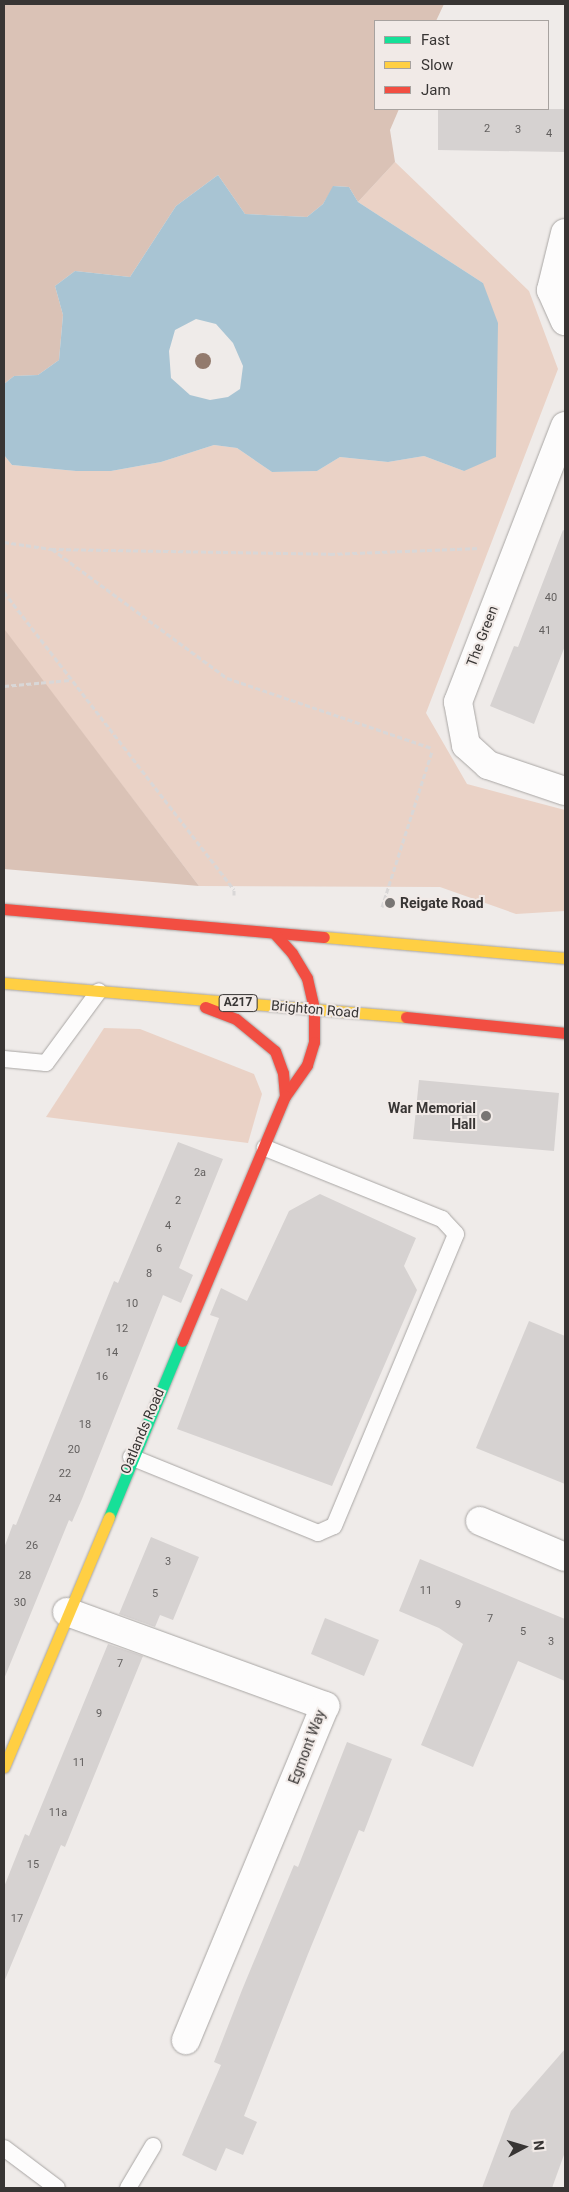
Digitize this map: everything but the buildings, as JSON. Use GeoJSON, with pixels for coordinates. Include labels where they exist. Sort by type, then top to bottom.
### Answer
{"type":"FeatureCollection","features":[{"type":"Feature","properties":{"kind":"main road"},"geometry":{"type":"LineString","coordinates":[[4,909],[565,958]]}},
{"type":"Feature","properties":{"kind":"main road"},"geometry":{"type":"LineString","coordinates":[[275,934],[292,953],[307,978],[314,1008],[314,1042],[307,1065],[285,1096]]}},
{"type":"Feature","properties":{"kind":"main road"},"geometry":{"type":"LineString","coordinates":[[533,955],[565,949]]}},
{"type":"Feature","properties":{"kind":"main road","name":"Brighton Road"},"geometry":{"type":"LineString","coordinates":[[4,983],[314,1008],[565,1033]]}},
{"type":"Feature","properties":{"kind":"main road"},"geometry":{"type":"LineString","coordinates":[[184,999],[236,1019],[275,1051],[284,1073],[285,1096]]}},
{"type":"Feature","properties":{"kind":"main road","name":"Oatlands Road"},"geometry":{"type":"LineString","coordinates":[[4,1767],[66,1612],[265,1148],[285,1096]]}},
{"type":"Feature","properties":{"kind":"street"},"geometry":{"type":"LineString","coordinates":[[565,233],[551,290],[565,321]]}},
{"type":"Feature","properties":{"kind":"street","name":"The Green"},"geometry":{"type":"LineString","coordinates":[[466,745],[458,702],[516,547],[565,426]]}},
{"type":"Feature","properties":{"kind":"street"},"geometry":{"type":"LineString","coordinates":[[466,745],[488,765],[565,791]]}},
{"type":"Feature","properties":{"kind":"street"},"geometry":{"type":"LineString","coordinates":[[480,1521],[565,1557]]}},
{"type":"Feature","properties":{"kind":"street","name":"Egmont Way"},"geometry":{"type":"LineString","coordinates":[[66,1612],[325,1706],[186,2040]]}},
{"type":"Feature","properties":{"kind":"lane"},"geometry":{"type":"LineString","coordinates":[[4,1059],[46,1063],[99,991]]}},
{"type":"Feature","properties":{"kind":"lane"},"geometry":{"type":"LineString","coordinates":[[131,1457],[318,1533],[334,1526],[456,1234],[442,1219],[265,1148]]}},
{"type":"Feature","properties":{"kind":"lane"},"geometry":{"type":"LineString","coordinates":[[128,2188],[153,2146]]}},
{"type":"Feature","properties":{"kind":"lane"},"geometry":{"type":"LineString","coordinates":[[4,2148],[57,2188]]}},
{"type":"Feature","properties":{"kind":"path"},"geometry":{"type":"LineString","coordinates":[[4,542],[51,549],[330,554],[516,547]]}},
{"type":"Feature","properties":{"kind":"path"},"geometry":{"type":"LineString","coordinates":[[51,549],[227,678],[432,748],[466,745]]}},
{"type":"Feature","properties":{"kind":"path"},"geometry":{"type":"LineString","coordinates":[[4,592],[70,680],[234,890],[230,930]]}},
{"type":"Feature","properties":{"kind":"path"},"geometry":{"type":"LineString","coordinates":[[4,686],[70,680]]}},
{"type":"Feature","properties":{"kind":"path"},"geometry":{"type":"LineString","coordinates":[[370,942],[432,748]]}},
{"type":"Feature","properties":{"kind":"shaded area"},"geometry":{"type":"Polygon","coordinates":[[[4,4],[444,4],[436,20],[374,20],[374,110],[399,110],[390,130],[395,162],[358,202],[349,187],[334,186],[323,204],[307,217],[245,214],[218,175],[176,206],[130,277],[75,271],[55,286],[63,315],[59,360],[38,375],[14,376],[4,384],[4,4]]]}},
{"type":"Feature","properties":{"kind":"shaded area"},"geometry":{"type":"Polygon","coordinates":[[[395,162],[529,291],[558,369],[426,713],[467,784],[565,810],[565,911],[516,914],[440,887],[199,886],[4,630],[4,455],[12,465],[76,471],[111,471],[161,462],[214,445],[237,448],[272,472],[317,471],[340,457],[388,462],[424,456],[464,471],[483,283],[358,202],[395,162]]]}},
{"type":"Feature","properties":{"kind":"shaded area"},"geometry":{"type":"Polygon","coordinates":[[[5,630],[199,886],[4,869],[5,630]]]}},
{"type":"Feature","properties":{"kind":"shaded area"},"geometry":{"type":"Polygon","coordinates":[[[104,1028],[140,1029],[254,1074],[262,1094],[248,1143],[46,1117],[104,1028]]]}},
{"type":"Feature","properties":{"kind":"water"},"geometry":{"type":"Polygon","coordinates":[[[218,175],[245,214],[307,217],[323,204],[333,186],[349,187],[358,202],[483,283],[498,323],[496,457],[464,471],[424,456],[388,462],[340,457],[317,471],[272,472],[237,448],[214,445],[161,462],[111,471],[76,471],[12,465],[4,455],[4,384],[14,376],[38,375],[59,360],[63,315],[55,286],[75,271],[130,277],[176,206],[218,175]],[[196,319],[175,330],[169,351],[171,378],[190,395],[210,400],[228,397],[240,389],[243,366],[233,343],[216,324],[196,319]]]}},
{"type":"Feature","properties":{"kind":"traffic: fast"},"geometry":{"type":"LineString","coordinates":[[109,1517],[182,1341]]}},
{"type":"Feature","properties":{"kind":"traffic: slow"},"geometry":{"type":"LineString","coordinates":[[324,937],[565,958]]}},
{"type":"Feature","properties":{"kind":"traffic: slow"},"geometry":{"type":"LineString","coordinates":[[4,983],[406,1017]]}},
{"type":"Feature","properties":{"kind":"traffic: slow"},"geometry":{"type":"LineString","coordinates":[[4,1767],[109,1517]]}},
{"type":"Feature","properties":{"kind":"traffic: jam"},"geometry":{"type":"LineString","coordinates":[[4,909],[324,937]]}},
{"type":"Feature","properties":{"kind":"traffic: jam"},"geometry":{"type":"LineString","coordinates":[[275,934],[292,953],[307,978],[314,1008],[314,1042],[307,1065],[285,1096]]}},
{"type":"Feature","properties":{"kind":"traffic: jam"},"geometry":{"type":"LineString","coordinates":[[205,1007],[236,1019],[275,1051],[283,1073],[285,1096]]}},
{"type":"Feature","properties":{"kind":"traffic: jam"},"geometry":{"type":"LineString","coordinates":[[406,1017],[565,1033]]}},
{"type":"Feature","properties":{"kind":"traffic: jam"},"geometry":{"type":"LineString","coordinates":[[182,1341],[285,1096]]}},
{"type":"Feature","properties":{"kind":"place","name":"Reigate Road"},"geometry":{"type":"Point","coordinates":[390,903]}},
{"type":"Feature","properties":{"kind":"place","name":"War Memorial Hall"},"geometry":{"type":"Point","coordinates":[486,1116]}}]}
